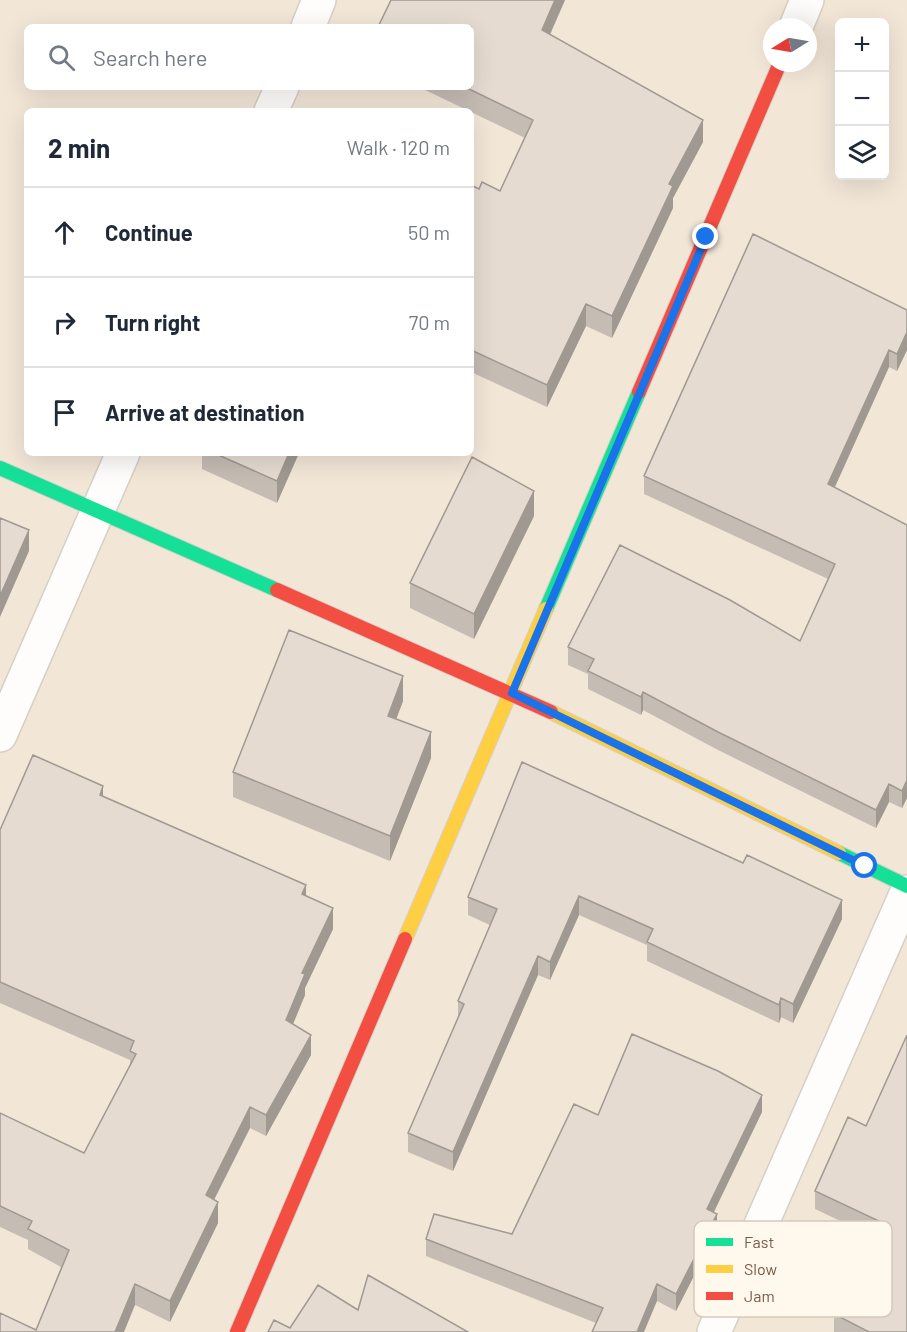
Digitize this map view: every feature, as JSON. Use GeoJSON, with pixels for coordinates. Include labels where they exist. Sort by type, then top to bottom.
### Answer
{"type":"FeatureCollection","features":[{"type":"Feature","properties":{"kind":"street"},"geometry":{"type":"LineString","coordinates":[[309,24],[319,0]]}},
{"type":"Feature","properties":{"kind":"street"},"geometry":{"type":"LineString","coordinates":[[800,18],[807,0]]}},
{"type":"Feature","properties":{"kind":"street"},"geometry":{"type":"LineString","coordinates":[[237,1332],[776,72]]}},
{"type":"Feature","properties":{"kind":"street"},"geometry":{"type":"LineString","coordinates":[[272,108],[281,90]]}},
{"type":"Feature","properties":{"kind":"street"},"geometry":{"type":"LineString","coordinates":[[0,735],[122,456]]}},
{"type":"Feature","properties":{"kind":"street"},"geometry":{"type":"LineString","coordinates":[[0,468],[512,693],[907,886]]}},
{"type":"Feature","properties":{"kind":"street"},"geometry":{"type":"LineString","coordinates":[[763,1221],[907,892]]}},
{"type":"Feature","properties":{"kind":"street"},"geometry":{"type":"LineString","coordinates":[[714,1332],[721,1317]]}},
{"type":"Feature","properties":{"kind":"shaded area"},"geometry":{"type":"Polygon","coordinates":[[[0,0],[907,0],[907,1332],[0,1332],[0,0]]]}},
{"type":"Feature","properties":{"kind":"building"},"geometry":{"type":"Polygon","coordinates":[[[391,0],[555,0],[542,30],[703,120],[669,184],[673,186],[612,316],[586,304],[547,385],[474,351],[474,186],[479,189],[482,182],[500,191],[533,120],[471,90],[474,90],[474,24],[379,24],[391,0]]]}},
{"type":"Feature","properties":{"kind":"building"},"geometry":{"type":"Polygon","coordinates":[[[753,234],[907,310],[907,332],[897,354],[889,350],[828,484],[907,525],[907,780],[902,791],[889,784],[876,810],[643,692],[641,697],[588,671],[594,659],[568,647],[620,545],[730,600],[800,641],[835,564],[644,476],[753,234]]]}},
{"type":"Feature","properties":{"kind":"building"},"geometry":{"type":"Polygon","coordinates":[[[221,456],[288,456],[277,481],[221,456]]]}},
{"type":"Feature","properties":{"kind":"building"},"geometry":{"type":"Polygon","coordinates":[[[472,457],[534,491],[474,614],[410,583],[472,457]]]}},
{"type":"Feature","properties":{"kind":"building"},"geometry":{"type":"Polygon","coordinates":[[[0,518],[29,530],[0,596],[0,518]]]}},
{"type":"Feature","properties":{"kind":"building"},"geometry":{"type":"Polygon","coordinates":[[[289,630],[403,676],[388,716],[431,732],[390,836],[233,772],[289,630]]]}},
{"type":"Feature","properties":{"kind":"building"},"geometry":{"type":"Polygon","coordinates":[[[33,755],[103,786],[100,795],[306,885],[302,894],[333,908],[302,973],[305,974],[286,1020],[311,1035],[266,1115],[250,1107],[206,1195],[218,1202],[170,1301],[135,1284],[115,1332],[0,1332],[0,1313],[36,1330],[69,1250],[28,1229],[32,1221],[0,1206],[0,1113],[84,1153],[136,1054],[130,1051],[134,1041],[0,982],[0,830],[33,755]]]}},
{"type":"Feature","properties":{"kind":"building"},"geometry":{"type":"Polygon","coordinates":[[[522,762],[743,863],[747,855],[842,900],[793,1004],[781,998],[779,1005],[647,942],[653,929],[579,896],[550,962],[538,956],[453,1152],[408,1133],[464,1004],[458,1001],[497,909],[468,897],[522,762]]]}},
{"type":"Feature","properties":{"kind":"building"},"geometry":{"type":"Polygon","coordinates":[[[632,1034],[718,1071],[762,1095],[707,1209],[717,1214],[713,1221],[694,1221],[694,1259],[676,1294],[657,1284],[637,1332],[592,1332],[603,1308],[426,1239],[434,1214],[512,1234],[574,1104],[598,1115],[632,1034]]]}},
{"type":"Feature","properties":{"kind":"building"},"geometry":{"type":"Polygon","coordinates":[[[907,1035],[907,1332],[869,1332],[840,1317],[892,1317],[892,1221],[879,1221],[815,1191],[848,1117],[866,1126],[907,1035]]]}},
{"type":"Feature","properties":{"kind":"building"},"geometry":{"type":"Polygon","coordinates":[[[368,1275],[468,1332],[268,1332],[274,1320],[290,1328],[318,1285],[358,1310],[368,1275]]]}},
{"type":"Feature","properties":{"kind":"traffic: fast"},"geometry":{"type":"LineString","coordinates":[[546,609],[639,392]]}},
{"type":"Feature","properties":{"kind":"traffic: fast"},"geometry":{"type":"LineString","coordinates":[[0,468],[277,590]]}},
{"type":"Feature","properties":{"kind":"traffic: fast"},"geometry":{"type":"LineString","coordinates":[[839,853],[907,886]]}},
{"type":"Feature","properties":{"kind":"traffic: slow"},"geometry":{"type":"LineString","coordinates":[[405,939],[546,609]]}},
{"type":"Feature","properties":{"kind":"traffic: slow"},"geometry":{"type":"LineString","coordinates":[[551,712],[839,853]]}},
{"type":"Feature","properties":{"kind":"traffic: jam"},"geometry":{"type":"LineString","coordinates":[[639,392],[776,72]]}},
{"type":"Feature","properties":{"kind":"traffic: jam"},"geometry":{"type":"LineString","coordinates":[[277,590],[551,712]]}},
{"type":"Feature","properties":{"kind":"traffic: jam"},"geometry":{"type":"LineString","coordinates":[[237,1332],[405,939]]}},
{"type":"Feature","properties":{"kind":"route"},"geometry":{"type":"LineString","coordinates":[[706,237],[512,693],[865,866]]}}]}
